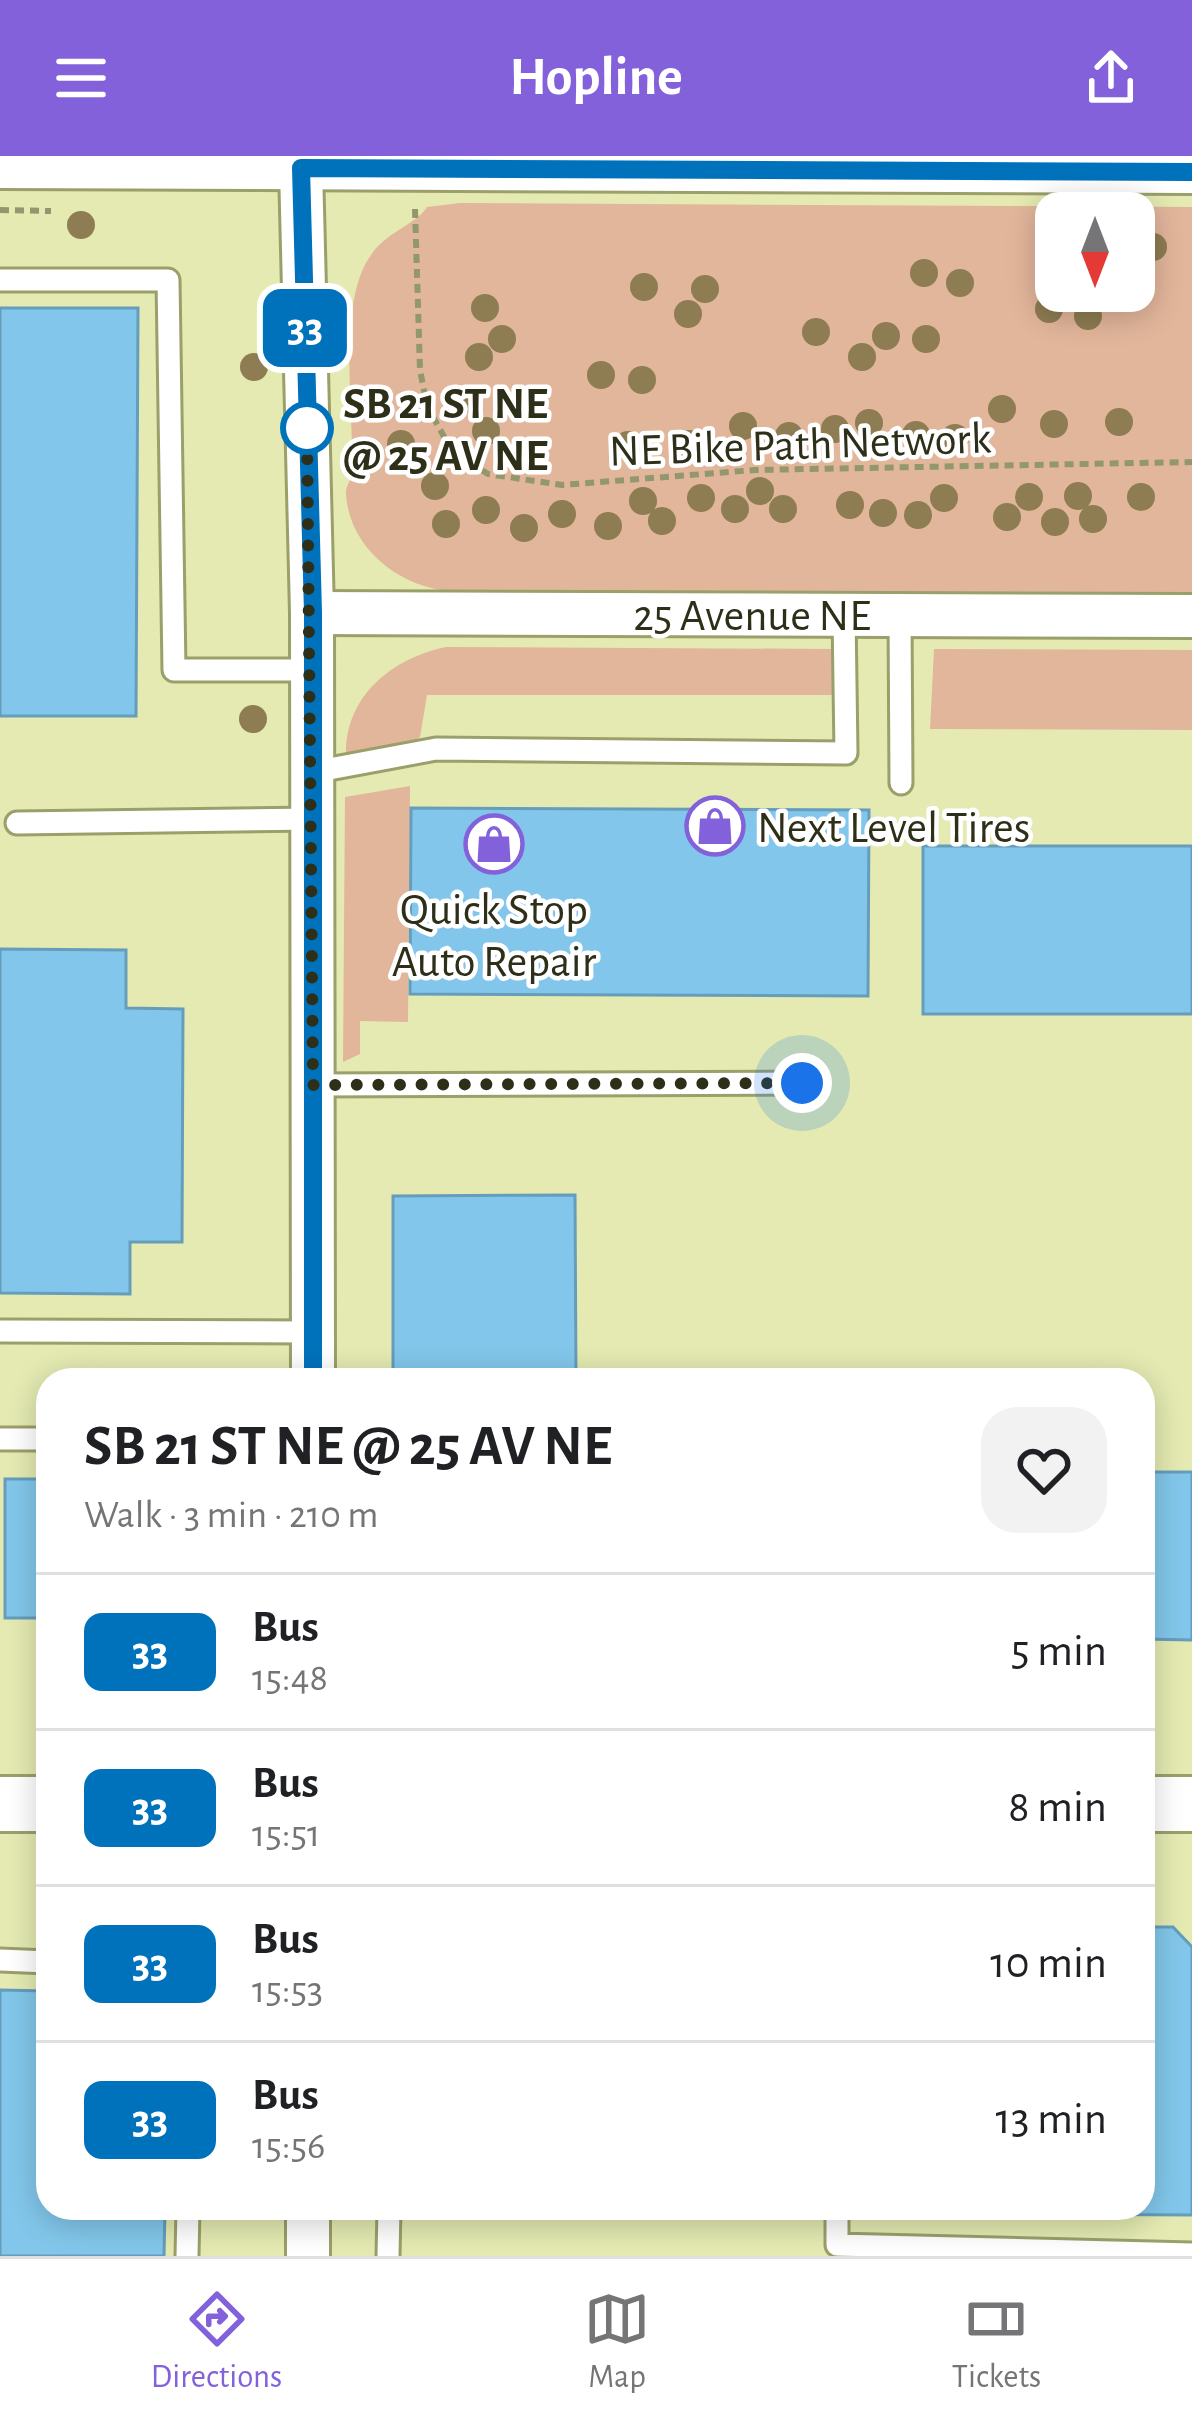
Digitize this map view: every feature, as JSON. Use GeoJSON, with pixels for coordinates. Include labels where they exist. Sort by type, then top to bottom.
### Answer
{"type":"FeatureCollection","features":[{"type":"Feature","properties":{"kind":"street"},"geometry":{"type":"LineString","coordinates":[[0,167],[715,163],[1192,172]]}},
{"type":"Feature","properties":{"kind":"street"},"geometry":{"type":"LineString","coordinates":[[301,168],[313,613],[313,1368]]}},
{"type":"Feature","properties":{"kind":"street","name":"25 Avenue NE"},"geometry":{"type":"LineString","coordinates":[[313,613],[1192,616]]}},
{"type":"Feature","properties":{"kind":"street"},"geometry":{"type":"LineString","coordinates":[[0,1804],[36,1804]]}},
{"type":"Feature","properties":{"kind":"street"},"geometry":{"type":"LineString","coordinates":[[1155,1804],[1192,1804]]}},
{"type":"Feature","properties":{"kind":"street"},"geometry":{"type":"LineString","coordinates":[[308,2220],[308,2256]]}},
{"type":"Feature","properties":{"kind":"lane"},"geometry":{"type":"LineString","coordinates":[[0,280],[168,280],[174,670],[313,670]]}},
{"type":"Feature","properties":{"kind":"lane"},"geometry":{"type":"LineString","coordinates":[[313,772],[436,749],[846,753],[844,615]]}},
{"type":"Feature","properties":{"kind":"lane"},"geometry":{"type":"LineString","coordinates":[[900,615],[901,783]]}},
{"type":"Feature","properties":{"kind":"lane"},"geometry":{"type":"LineString","coordinates":[[16,823],[313,819]]}},
{"type":"Feature","properties":{"kind":"lane"},"geometry":{"type":"LineString","coordinates":[[313,1085],[802,1083]]}},
{"type":"Feature","properties":{"kind":"lane"},"geometry":{"type":"LineString","coordinates":[[0,1331],[313,1332]]}},
{"type":"Feature","properties":{"kind":"lane"},"geometry":{"type":"LineString","coordinates":[[0,1439],[36,1439]]}},
{"type":"Feature","properties":{"kind":"lane"},"geometry":{"type":"LineString","coordinates":[[0,1960],[36,1961]]}},
{"type":"Feature","properties":{"kind":"lane"},"geometry":{"type":"LineString","coordinates":[[187,2256],[188,2220]]}},
{"type":"Feature","properties":{"kind":"lane"},"geometry":{"type":"LineString","coordinates":[[388,2256],[389,2220]]}},
{"type":"Feature","properties":{"kind":"lane"},"geometry":{"type":"LineString","coordinates":[[837,2220],[837,2245],[1192,2254]]}},
{"type":"Feature","properties":{"kind":"path","name":"NE Bike Path Network"},"geometry":{"type":"LineString","coordinates":[[416,209],[420,370],[427,406],[452,451],[488,474],[562,485],[755,470],[1192,462]]}},
{"type":"Feature","properties":{"kind":"path"},"geometry":{"type":"LineString","coordinates":[[0,210],[51,211]]}},
{"type":"Feature","properties":{"kind":"shaded area"},"geometry":{"type":"Polygon","coordinates":[[[460,203],[1035,206],[1035,312],[1155,312],[1155,207],[1192,207],[1192,593],[451,591],[414,582],[380,562],[367,548],[349,514],[346,490],[352,470],[364,469],[364,452],[352,451],[349,349],[355,297],[371,255],[427,207],[460,203]]]}},
{"type":"Feature","properties":{"kind":"shaded area"},"geometry":{"type":"Polygon","coordinates":[[[446,647],[835,649],[834,695],[427,695],[420,737],[394,750],[346,753],[354,714],[376,682],[408,660],[446,647]]]}},
{"type":"Feature","properties":{"kind":"shaded area"},"geometry":{"type":"Polygon","coordinates":[[[934,649],[1192,650],[1192,730],[930,729],[934,649]]]}},
{"type":"Feature","properties":{"kind":"shaded area"},"geometry":{"type":"Polygon","coordinates":[[[410,786],[408,1022],[360,1021],[360,1054],[343,1062],[345,797],[410,786]]]}},
{"type":"Feature","properties":{"kind":"building"},"geometry":{"type":"Polygon","coordinates":[[[0,308],[138,308],[136,716],[0,716],[0,308]]]}},
{"type":"Feature","properties":{"kind":"building"},"geometry":{"type":"Polygon","coordinates":[[[411,808],[869,810],[868,996],[410,994],[411,808]]]}},
{"type":"Feature","properties":{"kind":"building"},"geometry":{"type":"Polygon","coordinates":[[[923,846],[1192,846],[1192,1014],[923,1014],[923,846]]]}},
{"type":"Feature","properties":{"kind":"building"},"geometry":{"type":"Polygon","coordinates":[[[0,949],[126,950],[126,1008],[183,1009],[182,1242],[130,1242],[130,1294],[0,1293],[0,949]]]}},
{"type":"Feature","properties":{"kind":"building"},"geometry":{"type":"Polygon","coordinates":[[[575,1195],[576,1368],[393,1368],[393,1196],[575,1195]]]}},
{"type":"Feature","properties":{"kind":"building"},"geometry":{"type":"Polygon","coordinates":[[[1155,1472],[1192,1472],[1192,1640],[1155,1639],[1155,1472]]]}},
{"type":"Feature","properties":{"kind":"building"},"geometry":{"type":"Polygon","coordinates":[[[5,1479],[36,1479],[36,1618],[5,1618],[5,1479]]]}},
{"type":"Feature","properties":{"kind":"building"},"geometry":{"type":"Polygon","coordinates":[[[1155,1927],[1173,1927],[1192,1947],[1192,2215],[1155,2215],[1155,1927]]]}},
{"type":"Feature","properties":{"kind":"building"},"geometry":{"type":"Polygon","coordinates":[[[0,1990],[36,1991],[36,2220],[165,2220],[164,2256],[0,2256],[0,1990]]]}},
{"type":"Feature","properties":{"kind":"bus line","name":"33"},"geometry":{"type":"LineString","coordinates":[[313,1368],[313,613],[301,168],[1192,172]]}},
{"type":"Feature","properties":{"kind":"place","name":"SB 21 ST NE @ 25 AV NE"},"geometry":{"type":"Point","coordinates":[307,428]}},
{"type":"Feature","properties":{"kind":"place","name":"Next Level Tires"},"geometry":{"type":"Point","coordinates":[715,826]}},
{"type":"Feature","properties":{"kind":"place","name":"Quick Stop Auto Repair"},"geometry":{"type":"Point","coordinates":[494,844]}},
{"type":"Feature","properties":{"kind":"route"},"geometry":{"type":"LineString","coordinates":[[307,428],[307,422],[313,613],[313,1085],[802,1083]]}}]}
